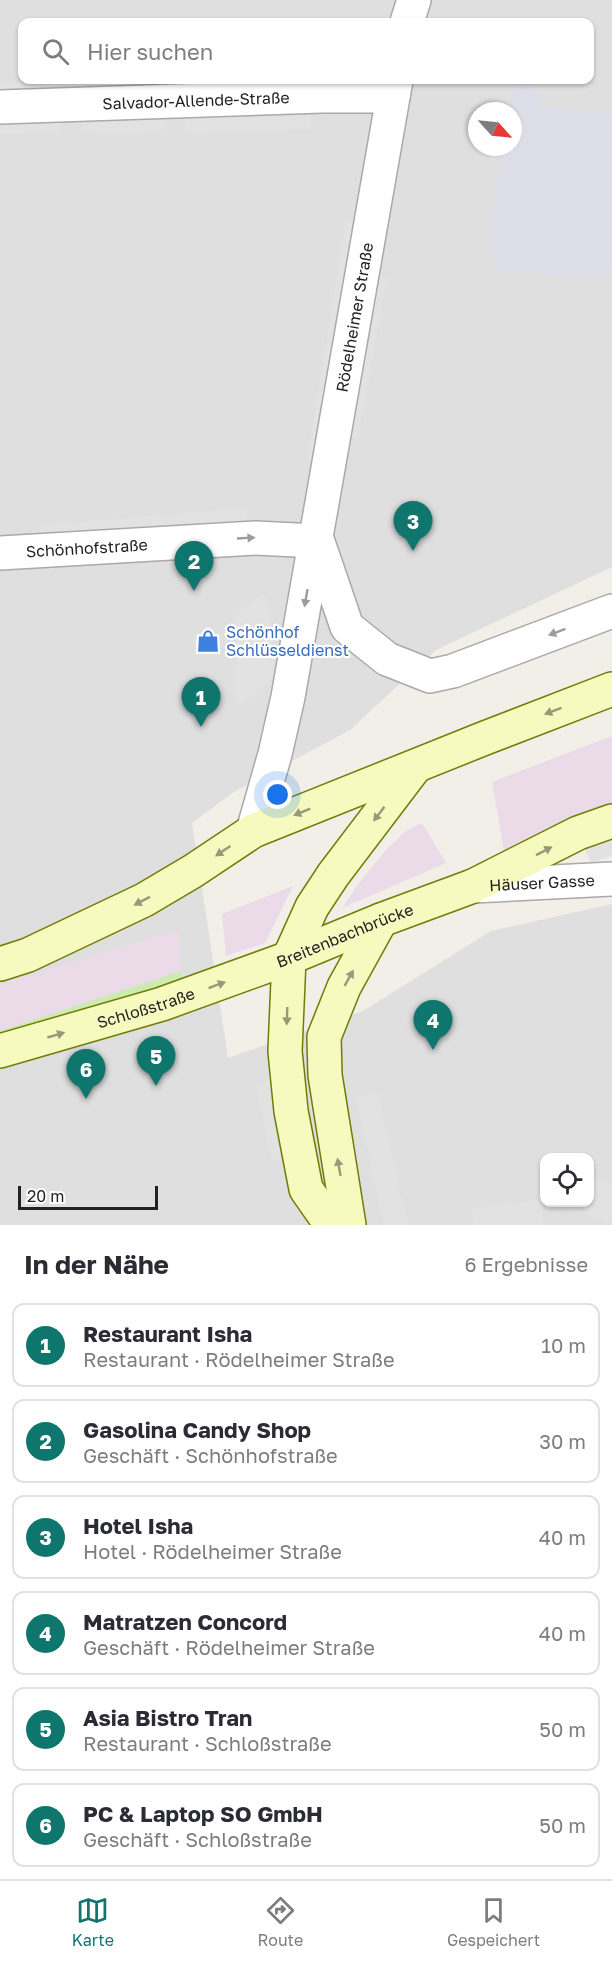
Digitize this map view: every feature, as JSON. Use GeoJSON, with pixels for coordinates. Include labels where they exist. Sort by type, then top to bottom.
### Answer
{"type":"FeatureCollection","features":[{"type":"Feature","properties":{"kind":"main road"},"geometry":{"type":"LineString","coordinates":[[0,964],[28,955],[144,900],[193,872],[253,831],[612,689]]}},
{"type":"Feature","properties":{"kind":"main road","name":"Breitenbachbrücke"},"geometry":{"type":"LineString","coordinates":[[289,958],[312,907],[333,875],[415,767]]}},
{"type":"Feature","properties":{"kind":"main road","name":"Breitenbachbrücke"},"geometry":{"type":"LineString","coordinates":[[289,958],[472,886],[578,833],[612,821]]}},
{"type":"Feature","properties":{"kind":"main road"},"geometry":{"type":"LineString","coordinates":[[349,1225],[325,1075],[324,1038],[344,987],[381,920]]}},
{"type":"Feature","properties":{"kind":"main road"},"geometry":{"type":"LineString","coordinates":[[289,958],[285,1051],[293,1120],[306,1190],[331,1225]]}},
{"type":"Feature","properties":{"kind":"main road","name":"Schloßstraße"},"geometry":{"type":"LineString","coordinates":[[0,1051],[162,1005],[289,958]]}},
{"type":"Feature","properties":{"kind":"street"},"geometry":{"type":"LineString","coordinates":[[408,18],[414,0]]}},
{"type":"Feature","properties":{"kind":"street","name":"Salvador-Allende-Straße"},"geometry":{"type":"LineString","coordinates":[[0,107],[310,97],[394,88]]}},
{"type":"Feature","properties":{"kind":"street","name":"Rödelheimer Straße"},"geometry":{"type":"LineString","coordinates":[[253,831],[275,754],[288,697],[317,541],[394,88]]}},
{"type":"Feature","properties":{"kind":"street","name":"Schönhofstraße"},"geometry":{"type":"LineString","coordinates":[[0,553],[255,538],[317,541]]}},
{"type":"Feature","properties":{"kind":"street","name":"Rödelheimer Straße"},"geometry":{"type":"LineString","coordinates":[[317,541],[347,627],[387,659],[430,676],[453,671],[612,611]]}},
{"type":"Feature","properties":{"kind":"street","name":"Häuser Gasse"},"geometry":{"type":"LineString","coordinates":[[472,886],[612,879]]}},
{"type":"Feature","properties":{"kind":"shaded area"},"geometry":{"type":"Polygon","coordinates":[[[0,0],[612,0],[612,567],[436,650],[350,730],[234,792],[192,823],[228,1058],[363,1011],[491,931],[612,904],[612,1225],[0,1225],[0,0]]]}},
{"type":"Feature","properties":{"kind":"shaded area"},"geometry":{"type":"Polygon","coordinates":[[[0,82],[82,84],[81,94],[0,95],[0,82]]]}},
{"type":"Feature","properties":{"kind":"shaded area"},"geometry":{"type":"Polygon","coordinates":[[[515,84],[534,84],[541,105],[612,115],[612,270],[594,280],[497,269],[489,234],[502,156],[522,156],[522,102],[512,102],[515,84]]]}},
{"type":"Feature","properties":{"kind":"shaded area"},"geometry":{"type":"Polygon","coordinates":[[[310,116],[311,129],[185,132],[185,118],[310,116]]]}},
{"type":"Feature","properties":{"kind":"shaded area"},"geometry":{"type":"Polygon","coordinates":[[[164,118],[164,131],[81,133],[81,119],[164,118]]]}},
{"type":"Feature","properties":{"kind":"shaded area"},"geometry":{"type":"Polygon","coordinates":[[[60,121],[60,133],[0,134],[0,122],[60,121]]]}},
{"type":"Feature","properties":{"kind":"shaded area"},"geometry":{"type":"Polygon","coordinates":[[[346,221],[361,222],[321,462],[307,461],[346,221]]]}},
{"type":"Feature","properties":{"kind":"shaded area"},"geometry":{"type":"Polygon","coordinates":[[[372,274],[387,277],[358,439],[345,438],[372,274]]]}},
{"type":"Feature","properties":{"kind":"shaded area"},"geometry":{"type":"Polygon","coordinates":[[[246,508],[247,520],[41,538],[40,526],[246,508]]]}},
{"type":"Feature","properties":{"kind":"shaded area"},"geometry":{"type":"Polygon","coordinates":[[[264,593],[272,629],[273,668],[269,686],[266,685],[241,704],[236,698],[236,614],[264,593]]]}},
{"type":"Feature","properties":{"kind":"shaded area"},"geometry":{"type":"Polygon","coordinates":[[[612,736],[612,809],[504,851],[492,782],[612,736]]]}},
{"type":"Feature","properties":{"kind":"shaded area"},"geometry":{"type":"Polygon","coordinates":[[[422,823],[446,863],[342,908],[385,851],[406,831],[422,823]]]}},
{"type":"Feature","properties":{"kind":"shaded area"},"geometry":{"type":"Polygon","coordinates":[[[612,837],[612,856],[591,863],[584,847],[612,837]]]}},
{"type":"Feature","properties":{"kind":"shaded area"},"geometry":{"type":"Polygon","coordinates":[[[293,886],[265,943],[226,956],[222,914],[293,886]]]}},
{"type":"Feature","properties":{"kind":"shaded area"},"geometry":{"type":"Polygon","coordinates":[[[178,930],[181,971],[0,1031],[0,984],[178,930]]]}},
{"type":"Feature","properties":{"kind":"shaded area"},"geometry":{"type":"Polygon","coordinates":[[[270,1079],[286,1158],[272,1162],[256,1084],[270,1079]]]}},
{"type":"Feature","properties":{"kind":"shaded area"},"geometry":{"type":"Polygon","coordinates":[[[377,1092],[408,1225],[384,1225],[356,1097],[377,1092]]]}},
{"type":"Feature","properties":{"kind":"shaded area"},"geometry":{"type":"Polygon","coordinates":[[[594,1178],[612,1186],[612,1217],[608,1224],[578,1212],[550,1208],[594,1207],[594,1178]]]}},
{"type":"Feature","properties":{"kind":"shaded area"},"geometry":{"type":"Polygon","coordinates":[[[540,1200],[543,1225],[474,1225],[472,1209],[540,1200]]]}},
{"type":"Feature","properties":{"kind":"green space"},"geometry":{"type":"Polygon","coordinates":[[[181,971],[183,983],[0,1038],[0,1031],[181,971]]]}},
{"type":"Feature","properties":{"kind":"place","name":"Hotel Isha"},"geometry":{"type":"Point","coordinates":[413,551]}},
{"type":"Feature","properties":{"kind":"place","name":"Gasolina Candy Shop"},"geometry":{"type":"Point","coordinates":[194,591]}},
{"type":"Feature","properties":{"kind":"place","name":"Schönhof Schlüsseldienst"},"geometry":{"type":"Point","coordinates":[208,641]}},
{"type":"Feature","properties":{"kind":"place","name":"Restaurant Isha"},"geometry":{"type":"Point","coordinates":[201,727]}},
{"type":"Feature","properties":{"kind":"place","name":"Matratzen Concord"},"geometry":{"type":"Point","coordinates":[433,1050]}},
{"type":"Feature","properties":{"kind":"place","name":"Asia Bistro Tran"},"geometry":{"type":"Point","coordinates":[156,1086]}},
{"type":"Feature","properties":{"kind":"place","name":"PC & Laptop SO GmbH"},"geometry":{"type":"Point","coordinates":[86,1099]}}]}
